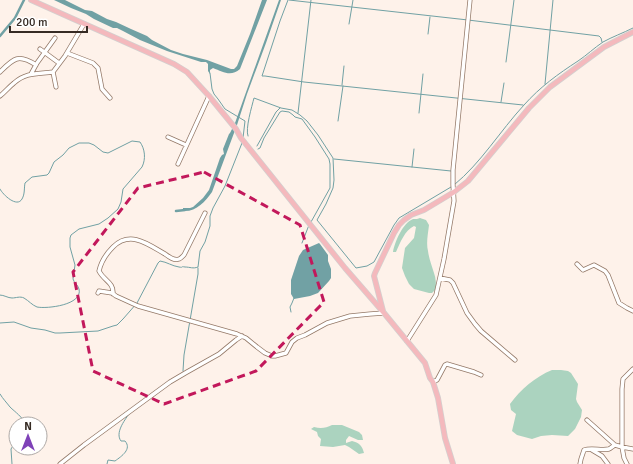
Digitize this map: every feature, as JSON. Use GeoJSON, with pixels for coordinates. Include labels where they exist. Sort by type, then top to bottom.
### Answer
{"type":"FeatureCollection","features":[{"type":"Feature","properties":{"kind":"main road"},"geometry":{"type":"LineString","coordinates":[[31,0],[174,64],[187,72],[209,96],[234,127],[242,140],[345,268],[425,364],[438,398],[446,444],[452,464]]}},
{"type":"Feature","properties":{"kind":"main road"},"geometry":{"type":"LineString","coordinates":[[384,313],[374,276],[399,225],[411,215],[424,210],[453,188],[468,181],[550,87],[604,47],[633,32]]}},
{"type":"Feature","properties":{"kind":"street"},"geometry":{"type":"LineString","coordinates":[[407,341],[436,294],[444,258],[454,201],[453,188],[470,0]]}},
{"type":"Feature","properties":{"kind":"street"},"geometry":{"type":"LineString","coordinates":[[56,86],[53,72],[84,24]]}},
{"type":"Feature","properties":{"kind":"street"},"geometry":{"type":"LineString","coordinates":[[31,74],[55,38]]}},
{"type":"Feature","properties":{"kind":"street"},"geometry":{"type":"LineString","coordinates":[[40,49],[59,63]]}},
{"type":"Feature","properties":{"kind":"street"},"geometry":{"type":"LineString","coordinates":[[66,53],[93,63],[98,68],[102,89],[110,98]]}},
{"type":"Feature","properties":{"kind":"street"},"geometry":{"type":"LineString","coordinates":[[0,72],[15,59],[28,60],[36,65]]}},
{"type":"Feature","properties":{"kind":"street"},"geometry":{"type":"LineString","coordinates":[[0,96],[19,78],[31,74],[53,72]]}},
{"type":"Feature","properties":{"kind":"street"},"geometry":{"type":"LineString","coordinates":[[178,164],[209,96]]}},
{"type":"Feature","properties":{"kind":"street"},"geometry":{"type":"LineString","coordinates":[[168,137],[186,145]]}},
{"type":"Feature","properties":{"kind":"street"},"geometry":{"type":"LineString","coordinates":[[113,294],[114,289],[111,284],[99,271],[107,253],[115,245],[124,239],[129,238],[138,240],[171,258],[177,260],[180,259],[184,255],[205,213]]}},
{"type":"Feature","properties":{"kind":"street"},"geometry":{"type":"LineString","coordinates":[[577,264],[583,270],[594,265],[605,272],[610,278],[619,303],[633,311]]}},
{"type":"Feature","properties":{"kind":"street"},"geometry":{"type":"LineString","coordinates":[[440,278],[450,280],[453,283],[467,313],[481,331],[515,360]]}},
{"type":"Feature","properties":{"kind":"street"},"geometry":{"type":"LineString","coordinates":[[98,293],[99,291],[112,292],[116,296],[138,306],[237,334],[246,338],[265,353],[272,356],[286,353],[293,341],[327,322],[350,316],[384,313]]}},
{"type":"Feature","properties":{"kind":"street"},"geometry":{"type":"LineString","coordinates":[[60,464],[170,382],[220,354],[242,336]]}},
{"type":"Feature","properties":{"kind":"street"},"geometry":{"type":"LineString","coordinates":[[433,382],[437,380],[447,364],[481,375]]}},
{"type":"Feature","properties":{"kind":"street"},"geometry":{"type":"LineString","coordinates":[[627,464],[622,447],[622,381],[633,369]]}},
{"type":"Feature","properties":{"kind":"street"},"geometry":{"type":"LineString","coordinates":[[587,420],[615,445],[633,449]]}},
{"type":"Feature","properties":{"kind":"street"},"geometry":{"type":"LineString","coordinates":[[580,464],[584,450],[609,449],[615,445]]}},
{"type":"Feature","properties":{"kind":"street"},"geometry":{"type":"LineString","coordinates":[[591,449],[602,456],[608,464]]}},
{"type":"Feature","properties":{"kind":"highlighted area"},"geometry":{"type":"Polygon","coordinates":[[[204,172],[300,225],[324,302],[256,371],[164,404],[93,371],[73,272],[138,188],[204,172]]]}},
{"type":"Feature","properties":{"kind":"green space"},"geometry":{"type":"Polygon","coordinates":[[[420,218],[426,220],[429,225],[427,248],[436,283],[436,289],[432,293],[414,289],[409,284],[402,268],[405,248],[414,238],[416,227],[414,226],[408,230],[396,252],[393,252],[398,238],[406,224],[413,219],[420,218]]]}},
{"type":"Feature","properties":{"kind":"green space"},"geometry":{"type":"Polygon","coordinates":[[[552,370],[568,371],[578,384],[576,399],[582,410],[581,417],[575,429],[568,436],[552,435],[532,439],[517,435],[512,431],[516,414],[511,410],[510,404],[529,384],[552,370]]]}},
{"type":"Feature","properties":{"kind":"green space"},"geometry":{"type":"Polygon","coordinates":[[[332,425],[342,425],[359,432],[362,435],[363,440],[358,440],[349,436],[346,443],[352,441],[358,444],[361,446],[364,453],[359,454],[345,445],[333,447],[320,446],[321,439],[317,432],[311,429],[314,427],[323,428],[332,425]]]}},
{"type":"Feature","properties":{"kind":"water"},"geometry":{"type":"Polygon","coordinates":[[[54,0],[65,0],[85,10],[92,11],[147,36],[171,50],[234,69],[237,66],[250,34],[262,0],[267,0],[240,69],[230,73],[213,68],[210,70],[210,74],[208,71],[208,64],[206,62],[201,62],[167,51],[140,40],[54,0]]]}},
{"type":"Feature","properties":{"kind":"water"},"geometry":{"type":"Polygon","coordinates":[[[279,0],[281,0],[212,192],[203,203],[196,208],[183,211],[183,208],[193,207],[209,190],[220,158],[224,154],[223,149],[235,123],[279,0]]]}},
{"type":"Feature","properties":{"kind":"water"},"geometry":{"type":"Polygon","coordinates":[[[319,243],[328,255],[331,278],[318,293],[294,299],[291,294],[291,280],[299,256],[303,250],[319,243]]]}},
{"type":"Feature","properties":{"kind":"waterway"},"geometry":{"type":"LineString","coordinates":[[0,36],[15,18],[24,0]]}},
{"type":"Feature","properties":{"kind":"waterway"},"geometry":{"type":"LineString","coordinates":[[288,0],[262,76],[304,82],[523,105]]}},
{"type":"Feature","properties":{"kind":"waterway"},"geometry":{"type":"LineString","coordinates":[[289,0],[599,36],[602,42]]}},
{"type":"Feature","properties":{"kind":"waterway"},"geometry":{"type":"LineString","coordinates":[[298,113],[311,0]]}},
{"type":"Feature","properties":{"kind":"waterway"},"geometry":{"type":"LineString","coordinates":[[349,24],[353,0]]}},
{"type":"Feature","properties":{"kind":"waterway"},"geometry":{"type":"LineString","coordinates":[[506,62],[514,0]]}},
{"type":"Feature","properties":{"kind":"waterway"},"geometry":{"type":"LineString","coordinates":[[545,84],[553,0]]}},
{"type":"Feature","properties":{"kind":"waterway"},"geometry":{"type":"LineString","coordinates":[[428,34],[430,17]]}},
{"type":"Feature","properties":{"kind":"waterway"},"geometry":{"type":"LineString","coordinates":[[454,185],[482,157],[530,98],[556,76],[603,42],[633,28]]}},
{"type":"Feature","properties":{"kind":"waterway"},"geometry":{"type":"LineString","coordinates":[[342,85],[344,66]]}},
{"type":"Feature","properties":{"kind":"waterway"},"geometry":{"type":"LineString","coordinates":[[210,73],[214,94],[225,109],[245,121],[243,138]]}},
{"type":"Feature","properties":{"kind":"waterway"},"geometry":{"type":"LineString","coordinates":[[419,113],[423,74]]}},
{"type":"Feature","properties":{"kind":"waterway"},"geometry":{"type":"LineString","coordinates":[[501,102],[504,83]]}},
{"type":"Feature","properties":{"kind":"waterway"},"geometry":{"type":"LineString","coordinates":[[338,121],[343,86]]}},
{"type":"Feature","properties":{"kind":"waterway"},"geometry":{"type":"LineString","coordinates":[[248,136],[248,123],[254,98],[281,108],[292,110],[307,121],[333,158],[333,188],[317,220],[356,268],[367,266],[374,262],[399,218],[451,187]]}},
{"type":"Feature","properties":{"kind":"waterway"},"geometry":{"type":"LineString","coordinates":[[257,146],[276,112],[280,108]]}},
{"type":"Feature","properties":{"kind":"waterway"},"geometry":{"type":"LineString","coordinates":[[258,149],[260,148],[264,138],[280,112],[289,112],[295,117],[302,119],[329,159],[330,164],[330,188],[311,222]]}},
{"type":"Feature","properties":{"kind":"waterway"},"geometry":{"type":"LineString","coordinates":[[0,189],[10,200],[17,202],[20,201],[24,195],[25,183],[32,177],[47,175],[54,162],[69,148],[79,143],[89,143],[103,152],[108,153],[132,141],[140,142],[144,151],[144,161],[142,167],[123,189],[121,202],[118,209],[99,224],[79,229],[71,235],[70,247],[75,265],[73,279],[79,289],[79,294],[76,299],[63,305],[37,307],[22,297],[10,298],[0,295]]}},
{"type":"Feature","properties":{"kind":"waterway"},"geometry":{"type":"LineString","coordinates":[[0,323],[14,322],[31,328],[55,333],[98,331],[117,325],[123,319],[137,303],[160,261],[180,267],[198,267],[200,251],[205,242],[210,226],[210,216],[225,186],[242,143]]}},
{"type":"Feature","properties":{"kind":"waterway"},"geometry":{"type":"LineString","coordinates":[[412,167],[414,149]]}},
{"type":"Feature","properties":{"kind":"waterway"},"geometry":{"type":"LineString","coordinates":[[334,159],[452,172]]}},
{"type":"Feature","properties":{"kind":"waterway"},"geometry":{"type":"LineString","coordinates":[[176,211],[185,210]]}},
{"type":"Feature","properties":{"kind":"waterway"},"geometry":{"type":"LineString","coordinates":[[302,243],[309,225]]}},
{"type":"Feature","properties":{"kind":"waterway"},"geometry":{"type":"LineString","coordinates":[[183,371],[184,355],[198,268]]}},
{"type":"Feature","properties":{"kind":"waterway"},"geometry":{"type":"LineString","coordinates":[[291,312],[290,307],[294,298]]}},
{"type":"Feature","properties":{"kind":"waterway"},"geometry":{"type":"LineString","coordinates":[[0,394],[10,407],[20,416]]}},
{"type":"Feature","properties":{"kind":"waterway"},"geometry":{"type":"LineString","coordinates":[[107,464],[108,460],[115,461],[127,450],[127,444],[125,441],[121,441],[119,434],[121,427],[129,414]]}},
{"type":"Feature","properties":{"kind":"waterway"},"geometry":{"type":"LineString","coordinates":[[11,456],[12,464]]}}]}
